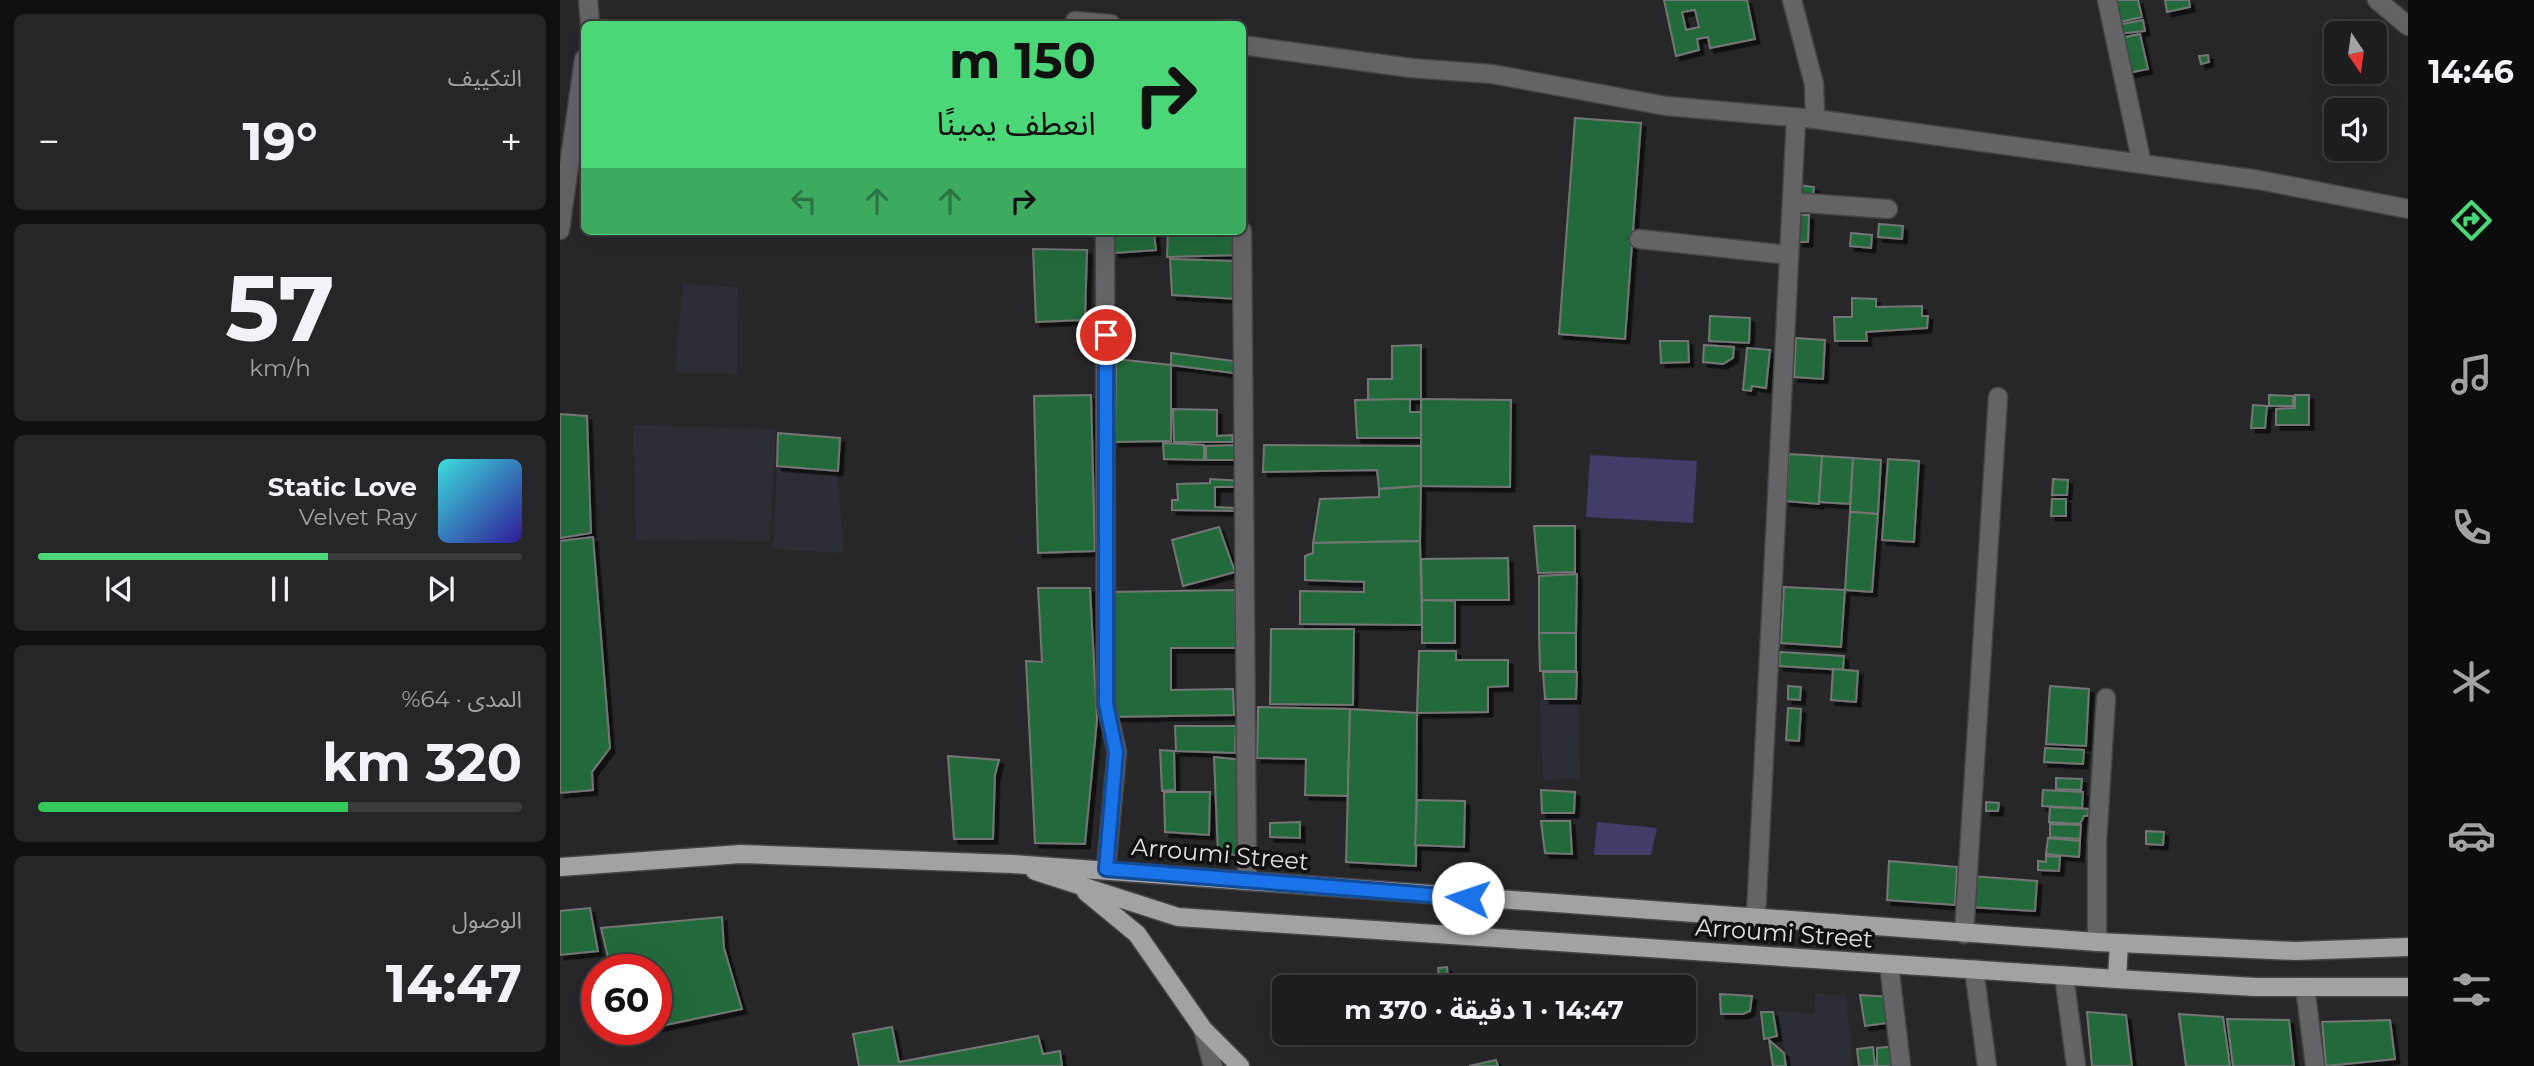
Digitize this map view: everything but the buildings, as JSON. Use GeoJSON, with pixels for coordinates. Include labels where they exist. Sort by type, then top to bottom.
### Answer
{"type":"FeatureCollection","features":[{"type":"Feature","properties":{"kind":"main road"},"geometry":{"type":"LineString","coordinates":[[560,867],[741,854],[1012,864]]}},
{"type":"Feature","properties":{"kind":"main road","name":"Arroumi Street"},"geometry":{"type":"LineString","coordinates":[[1012,864],[2097,942],[2295,951],[2408,947]]}},
{"type":"Feature","properties":{"kind":"main road","name":"Arroumi Street"},"geometry":{"type":"LineString","coordinates":[[1012,864],[1178,917],[2117,979],[2305,987],[2408,987]]}},
{"type":"Feature","properties":{"kind":"main road"},"geometry":{"type":"LineString","coordinates":[[1078,885],[1137,934],[1203,1029],[1240,1066]]}},
{"type":"Feature","properties":{"kind":"main road"},"geometry":{"type":"LineString","coordinates":[[2117,979],[2119,943]]}},
{"type":"Feature","properties":{"kind":"street"},"geometry":{"type":"LineString","coordinates":[[588,0],[590,21]]}},
{"type":"Feature","properties":{"kind":"street"},"geometry":{"type":"LineString","coordinates":[[1792,0],[1814,84],[1815,119]]}},
{"type":"Feature","properties":{"kind":"street"},"geometry":{"type":"LineString","coordinates":[[2107,0],[2142,164]]}},
{"type":"Feature","properties":{"kind":"street"},"geometry":{"type":"LineString","coordinates":[[2377,0],[2408,26]]}},
{"type":"Feature","properties":{"kind":"street"},"geometry":{"type":"LineString","coordinates":[[1246,45],[1411,68],[1492,74],[1666,106],[1815,119],[2259,180],[2408,209]]}},
{"type":"Feature","properties":{"kind":"street"},"geometry":{"type":"LineString","coordinates":[[560,230],[581,80]]}},
{"type":"Feature","properties":{"kind":"street"},"geometry":{"type":"LineString","coordinates":[[1756,916],[1796,119]]}},
{"type":"Feature","properties":{"kind":"street"},"geometry":{"type":"LineString","coordinates":[[1792,202],[1888,209]]}},
{"type":"Feature","properties":{"kind":"street"},"geometry":{"type":"LineString","coordinates":[[1105,235],[1106,704],[1116,752],[1106,869]]}},
{"type":"Feature","properties":{"kind":"street"},"geometry":{"type":"LineString","coordinates":[[1242,235],[1247,881]]}},
{"type":"Feature","properties":{"kind":"street"},"geometry":{"type":"LineString","coordinates":[[1639,239],[1789,256]]}},
{"type":"Feature","properties":{"kind":"street"},"geometry":{"type":"LineString","coordinates":[[1964,934],[1998,397]]}},
{"type":"Feature","properties":{"kind":"street"},"geometry":{"type":"LineString","coordinates":[[2097,942],[2097,842],[2106,698]]}},
{"type":"Feature","properties":{"kind":"street"},"geometry":{"type":"LineString","coordinates":[[1889,964],[1901,1066]]}},
{"type":"Feature","properties":{"kind":"street"},"geometry":{"type":"LineString","coordinates":[[1975,969],[1987,1066]]}},
{"type":"Feature","properties":{"kind":"street"},"geometry":{"type":"LineString","coordinates":[[2064,975],[2076,1066]]}},
{"type":"Feature","properties":{"kind":"street"},"geometry":{"type":"LineString","coordinates":[[2305,987],[2315,1066]]}},
{"type":"Feature","properties":{"kind":"street"},"geometry":{"type":"LineString","coordinates":[[1203,1029],[1213,1066]]}},
{"type":"Feature","properties":{"kind":"shaded area"},"geometry":{"type":"Polygon","coordinates":[[[683,284],[738,287],[737,374],[675,373],[683,284]]]}},
{"type":"Feature","properties":{"kind":"shaded area"},"geometry":{"type":"Polygon","coordinates":[[[633,425],[776,429],[770,541],[636,540],[633,425]]]}},
{"type":"Feature","properties":{"kind":"shaded area"},"geometry":{"type":"Polygon","coordinates":[[[1590,455],[1697,461],[1693,523],[1586,517],[1590,455]]]}},
{"type":"Feature","properties":{"kind":"shaded area"},"geometry":{"type":"Polygon","coordinates":[[[777,469],[837,473],[844,553],[772,549],[777,469]]]}},
{"type":"Feature","properties":{"kind":"shaded area"},"geometry":{"type":"Polygon","coordinates":[[[1540,700],[1578,700],[1580,779],[1543,780],[1540,700]]]}},
{"type":"Feature","properties":{"kind":"shaded area"},"geometry":{"type":"Polygon","coordinates":[[[1597,822],[1657,828],[1651,855],[1594,855],[1597,822]]]}},
{"type":"Feature","properties":{"kind":"shaded area"},"geometry":{"type":"Polygon","coordinates":[[[1815,993],[1846,996],[1853,1066],[1787,1066],[1777,1011],[1815,1014],[1815,993]]]}},
{"type":"Feature","properties":{"kind":"route"},"geometry":{"type":"LineString","coordinates":[[1106,335],[1106,704],[1116,752],[1106,869],[1468,898]]}}]}
